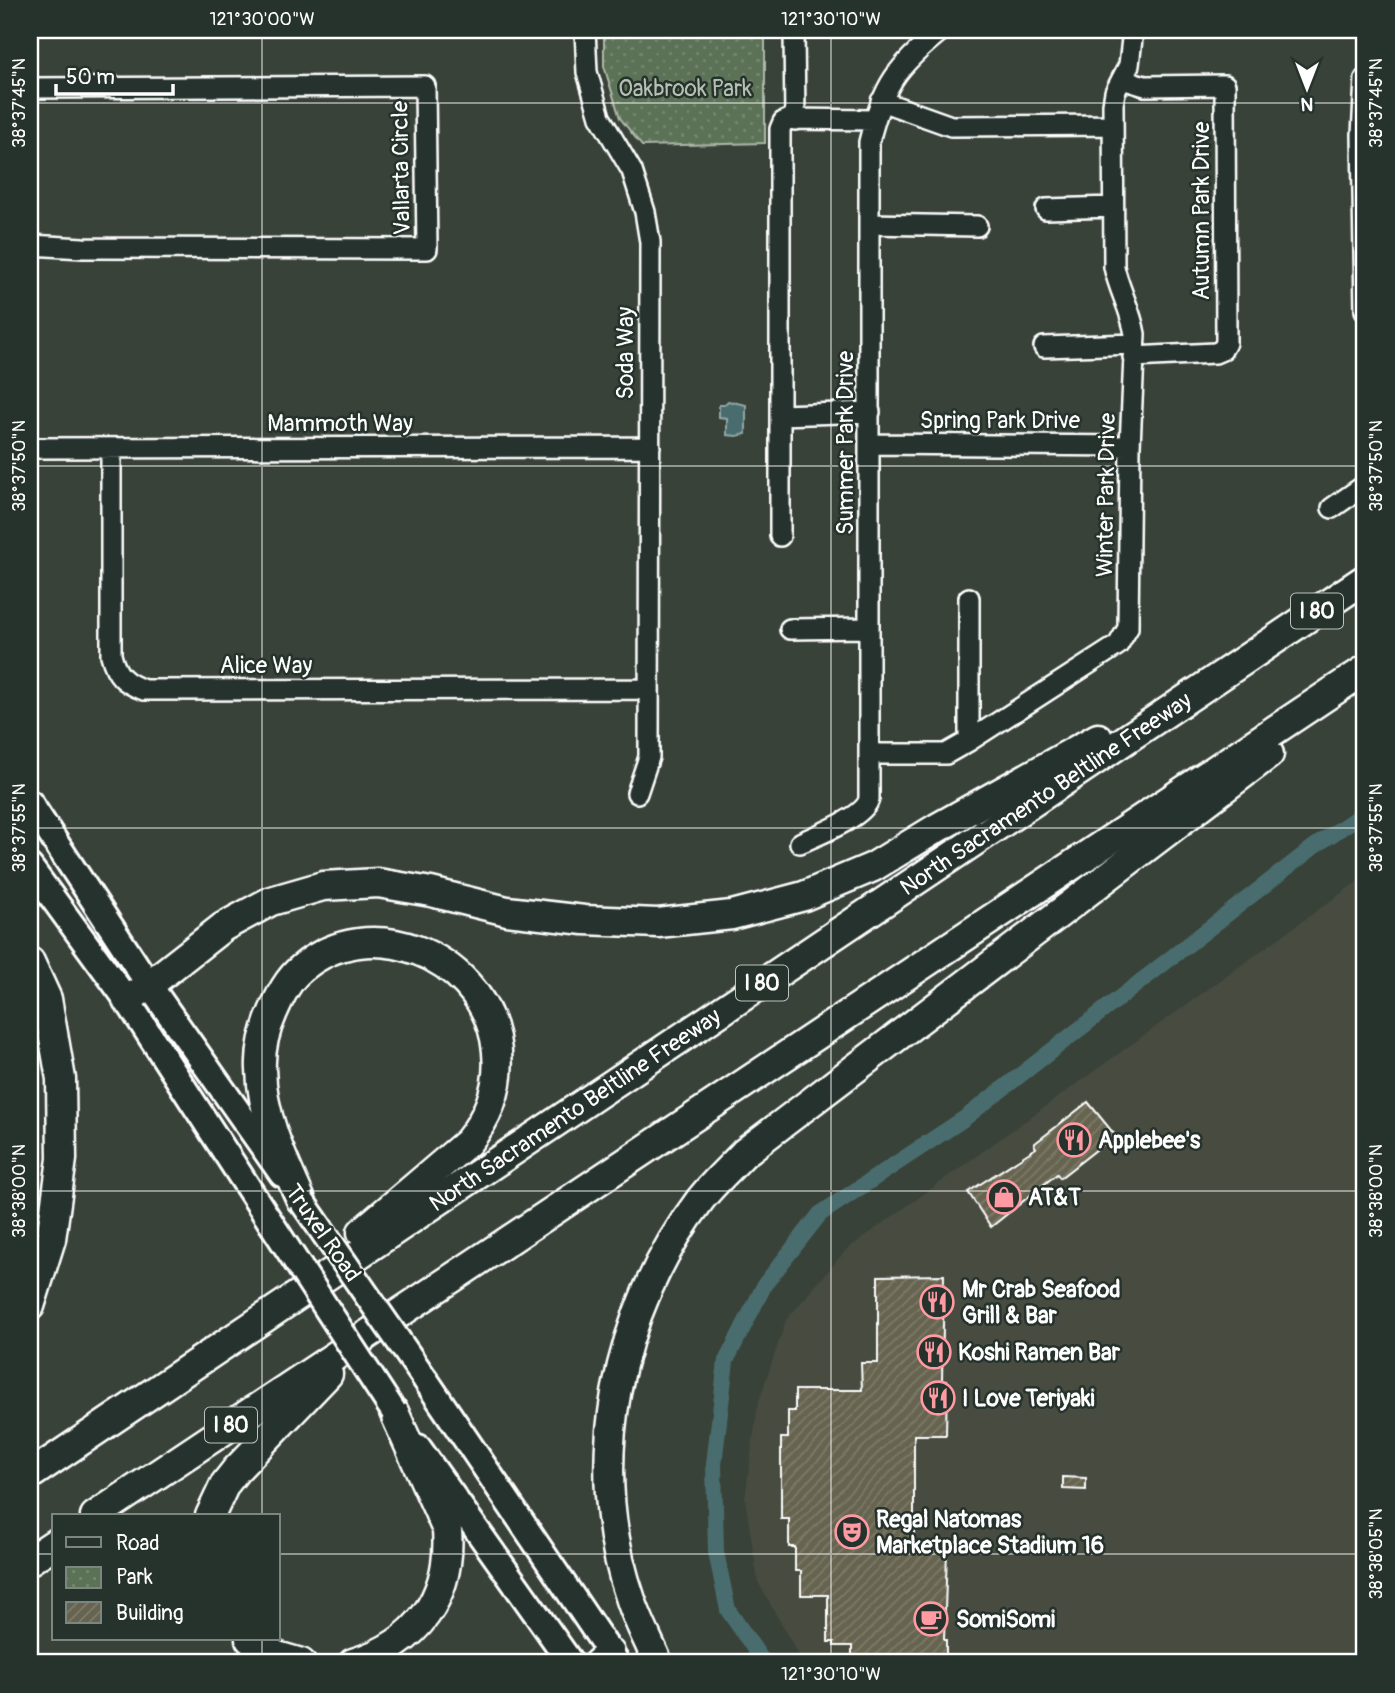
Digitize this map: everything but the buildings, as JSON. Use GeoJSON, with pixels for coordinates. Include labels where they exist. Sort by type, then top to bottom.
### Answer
{"type":"FeatureCollection","features":[{"type":"Feature","properties":{"kind":"highway","name":"North Sacramento Beltline Freeway"},"geometry":{"type":"LineString","coordinates":[[30,1475],[1365,579]]}},
{"type":"Feature","properties":{"kind":"highway"},"geometry":{"type":"LineString","coordinates":[[138,992],[223,927],[271,901],[323,886],[378,883],[431,892],[507,911],[584,920],[658,923],[732,915],[804,896],[873,867],[948,821],[1269,644]]}},
{"type":"Feature","properties":{"kind":"highway","name":"I 80"},"geometry":{"type":"LineString","coordinates":[[98,1514],[1365,670]]}},
{"type":"Feature","properties":{"kind":"highway"},"geometry":{"type":"LineString","coordinates":[[658,1663],[630,1599],[613,1530],[608,1458],[616,1387],[635,1318],[666,1254],[701,1200],[744,1153],[1365,682]]}},
{"type":"Feature","properties":{"kind":"highway"},"geometry":{"type":"LineString","coordinates":[[255,1322],[468,1142],[486,1115],[498,1076],[498,1052],[492,1028],[468,986],[438,959],[408,946],[384,942],[359,943],[336,949],[300,969],[279,999],[268,1023],[262,1050],[263,1095],[278,1148],[301,1200]]}},
{"type":"Feature","properties":{"kind":"highway"},"geometry":{"type":"LineString","coordinates":[[30,962],[47,999],[61,1079],[62,1159],[51,1239],[30,1306]]}},
{"type":"Feature","properties":{"kind":"highway"},"geometry":{"type":"LineString","coordinates":[[211,1514],[225,1484],[236,1471],[368,1333]]}},
{"type":"Feature","properties":{"kind":"highway"},"geometry":{"type":"LineString","coordinates":[[353,1663],[381,1653],[409,1635],[434,1602],[446,1571],[447,1530],[394,1412]]}},
{"type":"Feature","properties":{"kind":"highway"},"geometry":{"type":"LineString","coordinates":[[30,1560],[52,1545]]}},
{"type":"Feature","properties":{"kind":"highway"},"geometry":{"type":"LineString","coordinates":[[252,1640],[277,1656],[301,1663]]}},
{"type":"Feature","properties":{"kind":"main road","name":"Truxel Road"},"geometry":{"type":"LineString","coordinates":[[30,803],[271,1223],[394,1412],[571,1663]]}},
{"type":"Feature","properties":{"kind":"main road","name":"Truxel Road"},"geometry":{"type":"LineString","coordinates":[[30,867],[138,992],[301,1200],[425,1379],[608,1660]]}},
{"type":"Feature","properties":{"kind":"street","name":"Soda Way"},"geometry":{"type":"LineString","coordinates":[[585,30],[587,72],[600,117],[632,171],[645,212],[650,242],[649,757],[637,793]]}},
{"type":"Feature","properties":{"kind":"street"},"geometry":{"type":"LineString","coordinates":[[794,30],[795,120]]}},
{"type":"Feature","properties":{"kind":"street","name":"Summer Park Drive"},"geometry":{"type":"LineString","coordinates":[[800,844],[857,814],[868,804],[869,142],[881,101],[901,65],[942,30]]}},
{"type":"Feature","properties":{"kind":"street","name":"Winter Park Drive"},"geometry":{"type":"LineString","coordinates":[[970,741],[1118,645],[1124,639],[1128,628],[1134,351],[1132,318],[1114,267],[1113,125],[1115,92],[1129,65],[1133,30]]}},
{"type":"Feature","properties":{"kind":"street","name":"Autumn Park Drive"},"geometry":{"type":"LineString","coordinates":[[1122,79],[1145,86],[1225,85],[1226,343],[1222,350],[1215,353],[1134,351]]}},
{"type":"Feature","properties":{"kind":"street"},"geometry":{"type":"LineString","coordinates":[[1365,79],[1362,135],[1365,310]]}},
{"type":"Feature","properties":{"kind":"street","name":"Vallarta Circle"},"geometry":{"type":"LineString","coordinates":[[30,88],[425,86],[427,249],[83,248],[30,245]]}},
{"type":"Feature","properties":{"kind":"street"},"geometry":{"type":"LineString","coordinates":[[881,101],[951,126],[1113,125]]}},
{"type":"Feature","properties":{"kind":"street"},"geometry":{"type":"LineString","coordinates":[[780,536],[780,128],[783,122],[790,119],[874,120]]}},
{"type":"Feature","properties":{"kind":"street"},"geometry":{"type":"LineString","coordinates":[[1046,209],[1113,207]]}},
{"type":"Feature","properties":{"kind":"street"},"geometry":{"type":"LineString","coordinates":[[869,223],[977,226]]}},
{"type":"Feature","properties":{"kind":"street"},"geometry":{"type":"LineString","coordinates":[[1044,347],[1134,351]]}},
{"type":"Feature","properties":{"kind":"street"},"geometry":{"type":"LineString","coordinates":[[780,415],[870,412]]}},
{"type":"Feature","properties":{"kind":"street","name":"Spring Park Drive"},"geometry":{"type":"LineString","coordinates":[[869,444],[1130,446]]}},
{"type":"Feature","properties":{"kind":"street","name":"Mammoth Way"},"geometry":{"type":"LineString","coordinates":[[30,448],[650,447]]}},
{"type":"Feature","properties":{"kind":"street","name":"Alice Way"},"geometry":{"type":"LineString","coordinates":[[111,448],[111,655],[115,670],[127,684],[144,690],[648,689]]}},
{"type":"Feature","properties":{"kind":"street"},"geometry":{"type":"LineString","coordinates":[[1332,508],[1365,485]]}},
{"type":"Feature","properties":{"kind":"street"},"geometry":{"type":"LineString","coordinates":[[869,754],[946,754],[970,741],[969,597]]}},
{"type":"Feature","properties":{"kind":"street"},"geometry":{"type":"LineString","coordinates":[[790,629],[868,628]]}},
{"type":"Feature","properties":{"kind":"shaded area"},"geometry":{"type":"Polygon","coordinates":[[[1365,876],[1365,1663],[803,1663],[758,1582],[745,1498],[758,1404],[786,1320],[846,1250],[1365,876]]]}},
{"type":"Feature","properties":{"kind":"green space","name":"Oakbrook Park"},"geometry":{"type":"Polygon","coordinates":[[[604,30],[765,30],[765,143],[642,146],[620,118],[604,66],[604,30]]]}},
{"type":"Feature","properties":{"kind":"water"},"geometry":{"type":"Polygon","coordinates":[[[728,401],[746,405],[746,434],[727,435],[727,418],[719,417],[719,405],[728,401]]]}},
{"type":"Feature","properties":{"kind":"waterway"},"geometry":{"type":"LineString","coordinates":[[764,1663],[728,1610],[716,1552],[714,1464],[726,1361],[765,1284],[820,1214],[965,1118],[1315,846],[1365,812]]}},
{"type":"Feature","properties":{"kind":"place","name":"Applebee's"},"geometry":{"type":"Point","coordinates":[1074,1140]}},
{"type":"Feature","properties":{"kind":"place","name":"AT&T"},"geometry":{"type":"Point","coordinates":[1004,1197]}},
{"type":"Feature","properties":{"kind":"place","name":"Mr Crab Seafood Grill & Bar"},"geometry":{"type":"Point","coordinates":[937,1302]}},
{"type":"Feature","properties":{"kind":"place","name":"Koshi Ramen Bar"},"geometry":{"type":"Point","coordinates":[934,1352]}},
{"type":"Feature","properties":{"kind":"place","name":"I Love Teriyaki"},"geometry":{"type":"Point","coordinates":[938,1398]}},
{"type":"Feature","properties":{"kind":"place","name":"Regal Natomas Marketplace Stadium 16"},"geometry":{"type":"Point","coordinates":[852,1532]}},
{"type":"Feature","properties":{"kind":"place","name":"SomiSomi"},"geometry":{"type":"Point","coordinates":[931,1619]}}]}
